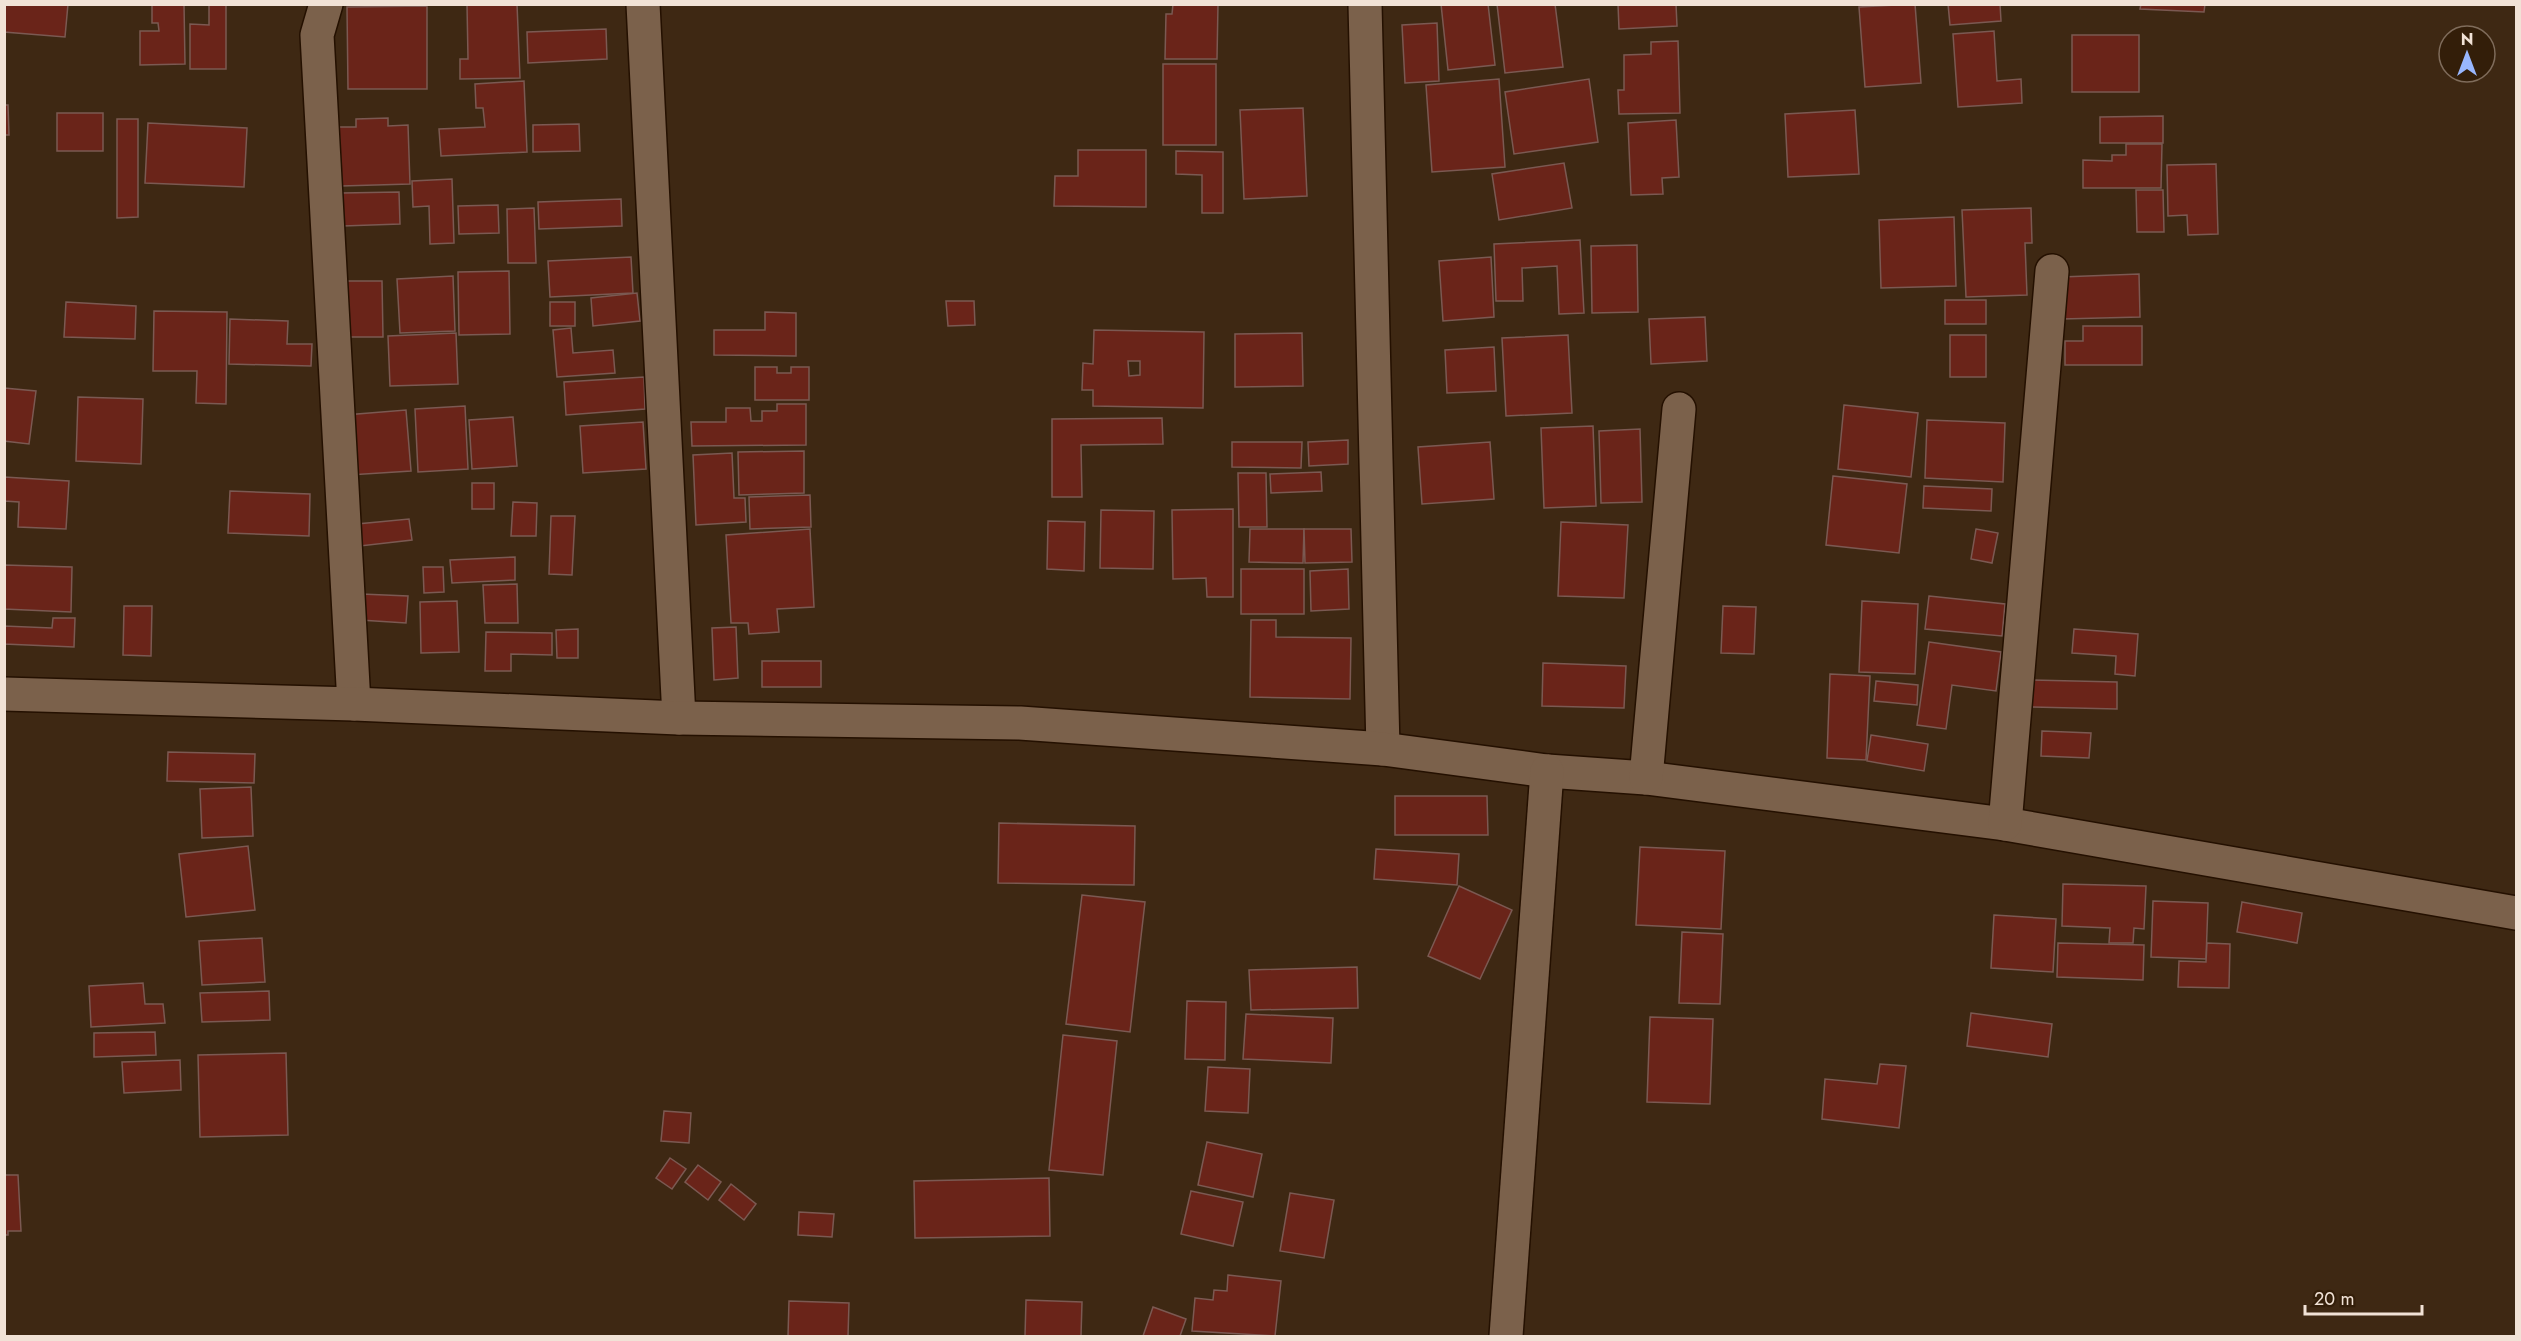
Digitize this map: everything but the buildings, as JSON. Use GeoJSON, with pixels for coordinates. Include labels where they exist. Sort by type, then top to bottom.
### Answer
{"type":"FeatureCollection","features":[{"type":"Feature","properties":{"kind":"street"},"geometry":{"type":"LineString","coordinates":[[326,4],[317,35],[354,704]]}},
{"type":"Feature","properties":{"kind":"street"},"geometry":{"type":"LineString","coordinates":[[643,4],[679,718]]}},
{"type":"Feature","properties":{"kind":"street"},"geometry":{"type":"LineString","coordinates":[[1365,4],[1383,748]]}},
{"type":"Feature","properties":{"kind":"street"},"geometry":{"type":"LineString","coordinates":[[2005,824],[2052,271]]}},
{"type":"Feature","properties":{"kind":"street"},"geometry":{"type":"LineString","coordinates":[[1646,778],[1679,409]]}},
{"type":"Feature","properties":{"kind":"street"},"geometry":{"type":"LineString","coordinates":[[4,694],[354,704],[679,718],[1020,723],[1383,748],[1547,771],[1646,778],[2005,824],[2517,913]]}},
{"type":"Feature","properties":{"kind":"street"},"geometry":{"type":"LineString","coordinates":[[1506,1336],[1547,771]]}}]}
